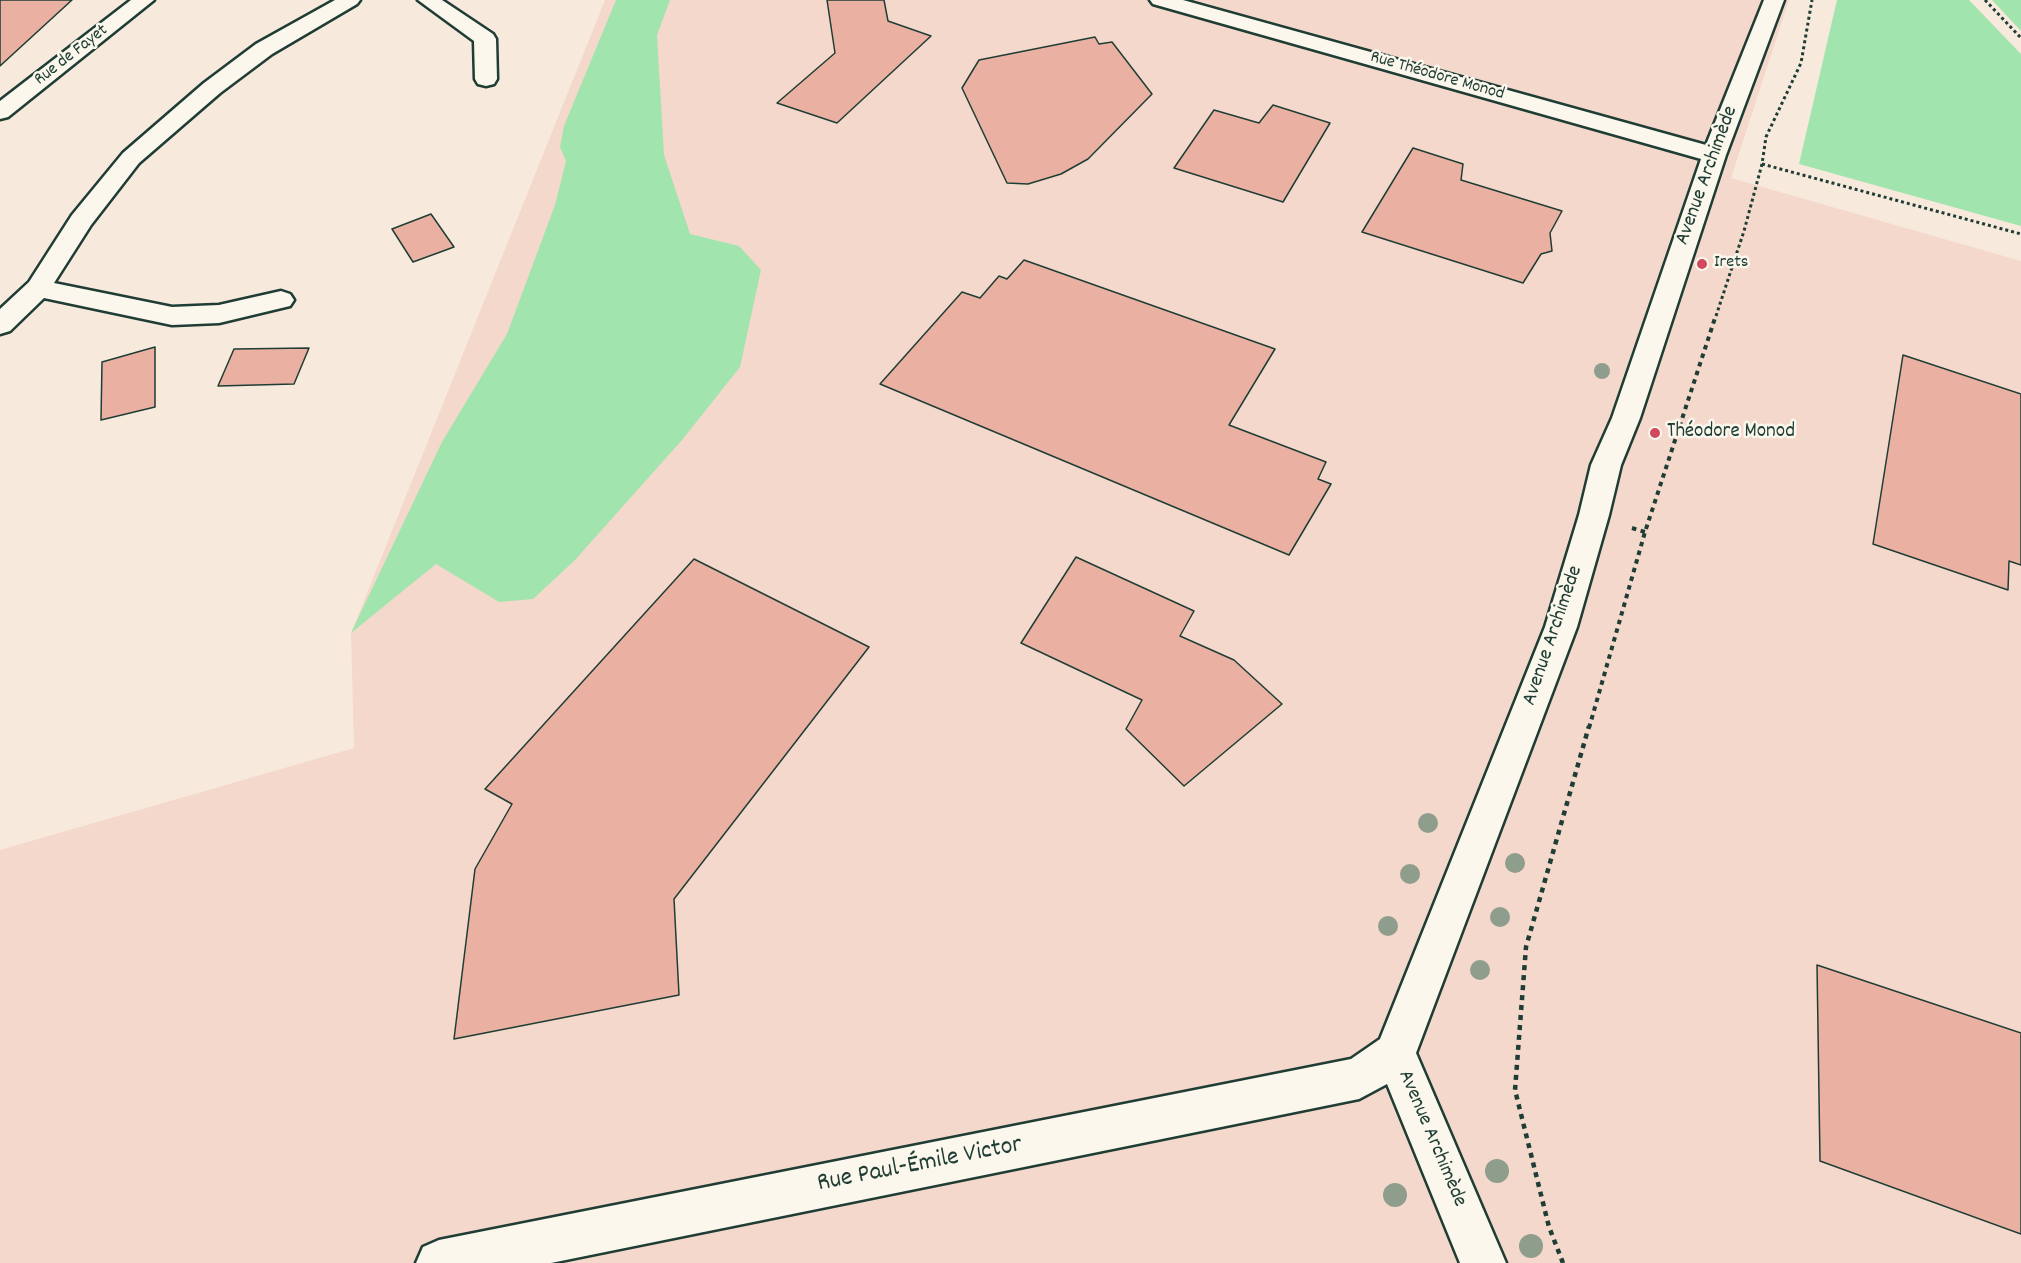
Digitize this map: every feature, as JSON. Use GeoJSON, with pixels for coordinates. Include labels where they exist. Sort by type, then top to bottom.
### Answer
{"type":"FeatureCollection","features":[{"type":"Feature","properties":{"kind":"street","name":"Rue de Fayet"},"geometry":{"type":"LineString","coordinates":[[3,106],[144,0]]}},
{"type":"Feature","properties":{"kind":"street"},"geometry":{"type":"LineString","coordinates":[[0,325],[38,288],[81,221],[131,158],[212,88],[264,49],[350,0]]}},
{"type":"Feature","properties":{"kind":"street"},"geometry":{"type":"LineString","coordinates":[[428,0],[485,39],[486,79]]}},
{"type":"Feature","properties":{"kind":"street","name":"Rue Théodore Monod"},"geometry":{"type":"LineString","coordinates":[[1160,0],[1714,155]]}},
{"type":"Feature","properties":{"kind":"street","name":"Avenue Archimède"},"geometry":{"type":"LineString","coordinates":[[1483,1263],[1395,1053],[1561,627],[1594,515],[1606,465],[1626,417],[1714,155],[1774,0]]}},
{"type":"Feature","properties":{"kind":"street"},"geometry":{"type":"LineString","coordinates":[[38,288],[172,316],[219,315],[281,300]]}},
{"type":"Feature","properties":{"kind":"street","name":"Rue Paul-Émile Victor"},"geometry":{"type":"LineString","coordinates":[[439,1263],[1359,1078],[1395,1053]]}},
{"type":"Feature","properties":{"kind":"path"},"geometry":{"type":"LineString","coordinates":[[1563,1263],[1549,1227],[1515,1090],[1526,947],[1645,532],[1744,231],[1762,164],[1766,137],[1801,63],[1812,0]]}},
{"type":"Feature","properties":{"kind":"path"},"geometry":{"type":"LineString","coordinates":[[1985,0],[2021,38]]}},
{"type":"Feature","properties":{"kind":"path"},"geometry":{"type":"LineString","coordinates":[[1762,164],[2021,234]]}},
{"type":"Feature","properties":{"kind":"shaded area"},"geometry":{"type":"Polygon","coordinates":[[[605,0],[1789,0],[1731,178],[2021,261],[2021,1263],[0,1263],[0,850],[354,748],[351,633],[605,0]]]}},
{"type":"Feature","properties":{"kind":"green space"},"geometry":{"type":"Polygon","coordinates":[[[616,0],[670,0],[657,35],[664,155],[690,234],[739,246],[761,270],[740,367],[682,440],[574,561],[533,599],[499,602],[436,564],[351,633],[442,442],[507,334],[555,205],[566,161],[560,147],[564,126],[616,0]]]}},
{"type":"Feature","properties":{"kind":"green space"},"geometry":{"type":"Polygon","coordinates":[[[1837,0],[1969,0],[2021,54],[2021,226],[1799,164],[1837,0]]]}},
{"type":"Feature","properties":{"kind":"green space"},"geometry":{"type":"Polygon","coordinates":[[[1992,0],[2021,0],[2021,31],[1992,0]]]}},
{"type":"Feature","properties":{"kind":"building"},"geometry":{"type":"Polygon","coordinates":[[[0,0],[72,0],[0,66],[0,0]]]}},
{"type":"Feature","properties":{"kind":"building"},"geometry":{"type":"Polygon","coordinates":[[[827,0],[884,0],[888,21],[931,36],[837,123],[777,103],[835,53],[827,0]]]}},
{"type":"Feature","properties":{"kind":"building"},"geometry":{"type":"Polygon","coordinates":[[[1095,37],[1099,44],[1112,42],[1152,94],[1088,159],[1061,174],[1028,184],[1007,183],[962,88],[979,60],[1095,37]]]}},
{"type":"Feature","properties":{"kind":"building"},"geometry":{"type":"Polygon","coordinates":[[[1273,105],[1330,123],[1283,202],[1174,168],[1214,110],[1259,123],[1273,105]]]}},
{"type":"Feature","properties":{"kind":"building"},"geometry":{"type":"Polygon","coordinates":[[[1413,148],[1463,164],[1461,180],[1562,211],[1550,233],[1552,251],[1541,254],[1523,283],[1362,232],[1413,148]]]}},
{"type":"Feature","properties":{"kind":"building"},"geometry":{"type":"Polygon","coordinates":[[[431,214],[454,247],[413,262],[392,229],[431,214]]]}},
{"type":"Feature","properties":{"kind":"building"},"geometry":{"type":"Polygon","coordinates":[[[1024,260],[1275,349],[1229,425],[1326,462],[1318,479],[1331,484],[1289,555],[880,384],[962,292],[980,298],[999,276],[1007,279],[1024,260]]]}},
{"type":"Feature","properties":{"kind":"building"},"geometry":{"type":"Polygon","coordinates":[[[155,347],[155,407],[101,420],[102,362],[155,347]]]}},
{"type":"Feature","properties":{"kind":"building"},"geometry":{"type":"Polygon","coordinates":[[[309,348],[294,384],[218,386],[234,349],[309,348]]]}},
{"type":"Feature","properties":{"kind":"building"},"geometry":{"type":"Polygon","coordinates":[[[1903,355],[2021,394],[2021,565],[2009,561],[2008,590],[1873,544],[1903,355]]]}},
{"type":"Feature","properties":{"kind":"building"},"geometry":{"type":"Polygon","coordinates":[[[1076,557],[1194,611],[1180,636],[1234,660],[1282,704],[1184,786],[1126,729],[1142,700],[1021,643],[1076,557]]]}},
{"type":"Feature","properties":{"kind":"building"},"geometry":{"type":"Polygon","coordinates":[[[694,559],[869,647],[674,899],[679,995],[454,1039],[475,869],[512,804],[485,789],[694,559]]]}},
{"type":"Feature","properties":{"kind":"building"},"geometry":{"type":"Polygon","coordinates":[[[1817,965],[2021,1033],[2021,1234],[1820,1161],[1817,965]]]}},
{"type":"Feature","properties":{"kind":"place","name":"Irets"},"geometry":{"type":"Point","coordinates":[1702,264]}},
{"type":"Feature","properties":{"kind":"place","name":"Théodore Monod"},"geometry":{"type":"Point","coordinates":[1655,433]}}]}
